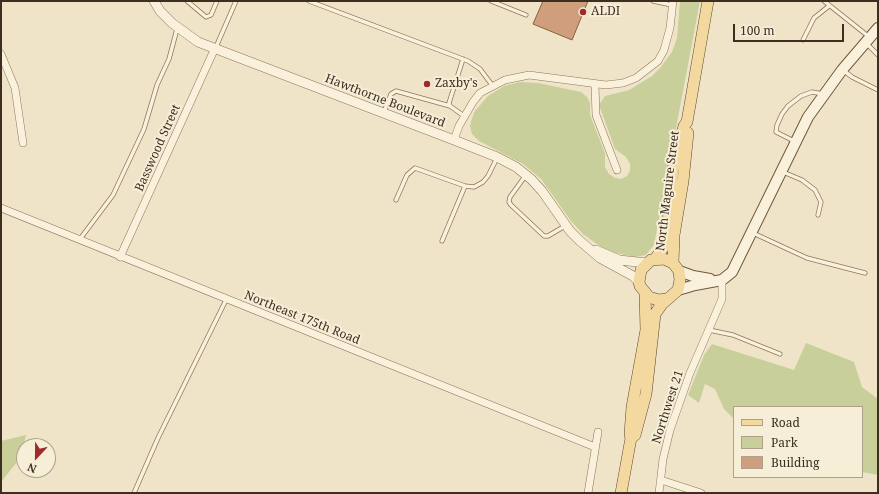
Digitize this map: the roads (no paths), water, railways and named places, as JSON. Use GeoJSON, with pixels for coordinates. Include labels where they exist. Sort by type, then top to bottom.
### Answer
{"type":"FeatureCollection","features":[{"type":"Feature","properties":{"kind":"main road","name":"North Maguire Street"},"geometry":{"type":"LineString","coordinates":[[676,267],[674,235],[683,181],[688,127],[687,122],[708,1]]}},
{"type":"Feature","properties":{"kind":"main road"},"geometry":{"type":"LineString","coordinates":[[631,438],[635,435],[646,394],[655,314],[667,299],[678,290],[695,285],[710,283],[728,277],[736,267],[808,117],[823,94],[878,28]]}},
{"type":"Feature","properties":{"kind":"main road","name":"North Maguire Street"},"geometry":{"type":"LineString","coordinates":[[651,261],[666,241],[674,169],[684,126],[687,122]]}},
{"type":"Feature","properties":{"kind":"main road"},"geometry":{"type":"LineString","coordinates":[[621,493],[631,438],[632,407],[646,330],[645,294],[639,282],[641,270],[651,261],[664,259],[676,267],[718,280]]}},
{"type":"Feature","properties":{"kind":"main road"},"geometry":{"type":"LineString","coordinates":[[676,267],[680,280],[678,290]]}},
{"type":"Feature","properties":{"kind":"main road"},"geometry":{"type":"LineString","coordinates":[[645,294],[653,299],[667,299]]}},
{"type":"Feature","properties":{"kind":"street","name":"Hawthorne Boulevard"},"geometry":{"type":"LineString","coordinates":[[154,1],[160,11],[178,28],[198,42],[454,140],[497,157],[516,167],[542,191],[566,226],[580,241],[600,258],[632,276],[639,282]]}},
{"type":"Feature","properties":{"kind":"street"},"geometry":{"type":"LineString","coordinates":[[454,140],[464,116],[480,93],[492,85],[518,76],[529,75],[595,85],[623,83],[636,78],[658,60],[664,50],[670,28],[672,3]]}},
{"type":"Feature","properties":{"kind":"street","name":"Basswood Street"},"geometry":{"type":"LineString","coordinates":[[120,257],[215,48]]}},
{"type":"Feature","properties":{"kind":"street"},"geometry":{"type":"LineString","coordinates":[[1,54],[16,88],[23,142]]}},
{"type":"Feature","properties":{"kind":"street"},"geometry":{"type":"LineString","coordinates":[[595,85],[596,115],[617,170]]}},
{"type":"Feature","properties":{"kind":"street","name":"Northeast 175th Road"},"geometry":{"type":"LineString","coordinates":[[1,208],[226,300],[595,447]]}},
{"type":"Feature","properties":{"kind":"street","name":"Hawthorne Boulevard"},"geometry":{"type":"LineString","coordinates":[[589,248],[595,249],[619,260],[651,261]]}},
{"type":"Feature","properties":{"kind":"street","name":"Northwest 21"},"geometry":{"type":"LineString","coordinates":[[659,493],[670,430],[690,373],[723,294],[718,280]]}},
{"type":"Feature","properties":{"kind":"street"},"geometry":{"type":"LineString","coordinates":[[588,493],[598,432]]}},
{"type":"Feature","properties":{"kind":"street"},"geometry":{"type":"LineString","coordinates":[[661,480],[701,493]]}},
{"type":"Feature","properties":{"kind":"lane"},"geometry":{"type":"LineString","coordinates":[[187,1],[206,17],[211,15],[217,1]]}},
{"type":"Feature","properties":{"kind":"lane"},"geometry":{"type":"LineString","coordinates":[[192,6],[194,1]]}},
{"type":"Feature","properties":{"kind":"lane"},"geometry":{"type":"LineString","coordinates":[[215,48],[236,1]]}},
{"type":"Feature","properties":{"kind":"lane"},"geometry":{"type":"LineString","coordinates":[[308,1],[475,64],[492,85]]}},
{"type":"Feature","properties":{"kind":"lane"},"geometry":{"type":"LineString","coordinates":[[491,1],[526,15]]}},
{"type":"Feature","properties":{"kind":"lane"},"geometry":{"type":"LineString","coordinates":[[653,1],[672,3]]}},
{"type":"Feature","properties":{"kind":"lane"},"geometry":{"type":"LineString","coordinates":[[824,1],[868,40],[878,55]]}},
{"type":"Feature","properties":{"kind":"lane"},"geometry":{"type":"LineString","coordinates":[[803,40],[814,18],[829,6]]}},
{"type":"Feature","properties":{"kind":"lane"},"geometry":{"type":"LineString","coordinates":[[80,240],[113,195],[144,128],[157,85],[169,60],[178,28]]}},
{"type":"Feature","properties":{"kind":"lane"},"geometry":{"type":"LineString","coordinates":[[450,106],[450,97],[463,59]]}},
{"type":"Feature","properties":{"kind":"lane"},"geometry":{"type":"LineString","coordinates":[[842,70],[852,77],[878,90]]}},
{"type":"Feature","properties":{"kind":"lane"},"geometry":{"type":"LineString","coordinates":[[383,113],[391,94],[399,90],[426,100],[450,106],[464,116]]}},
{"type":"Feature","properties":{"kind":"lane"},"geometry":{"type":"LineString","coordinates":[[795,142],[776,132],[776,125],[782,114],[788,106],[801,96],[812,92],[823,94]]}},
{"type":"Feature","properties":{"kind":"lane"},"geometry":{"type":"LineString","coordinates":[[396,200],[407,175],[415,168],[465,186],[474,186],[483,182],[497,157]]}},
{"type":"Feature","properties":{"kind":"lane"},"geometry":{"type":"LineString","coordinates":[[782,171],[802,180],[816,190],[821,202],[818,216]]}},
{"type":"Feature","properties":{"kind":"lane"},"geometry":{"type":"LineString","coordinates":[[526,175],[510,197],[511,204],[544,236],[548,236],[566,226]]}},
{"type":"Feature","properties":{"kind":"lane"},"geometry":{"type":"LineString","coordinates":[[442,241],[465,186]]}},
{"type":"Feature","properties":{"kind":"lane"},"geometry":{"type":"LineString","coordinates":[[753,233],[806,258],[865,273]]}},
{"type":"Feature","properties":{"kind":"lane"},"geometry":{"type":"LineString","coordinates":[[134,493],[158,438],[226,300]]}},
{"type":"Feature","properties":{"kind":"lane"},"geometry":{"type":"LineString","coordinates":[[708,330],[733,335],[780,354]]}},
{"type":"Feature","properties":{"kind":"place","name":"ALDI"},"geometry":{"type":"Point","coordinates":[583,12]}},
{"type":"Feature","properties":{"kind":"place","name":"Zaxby's"},"geometry":{"type":"Point","coordinates":[427,84]}}]}
